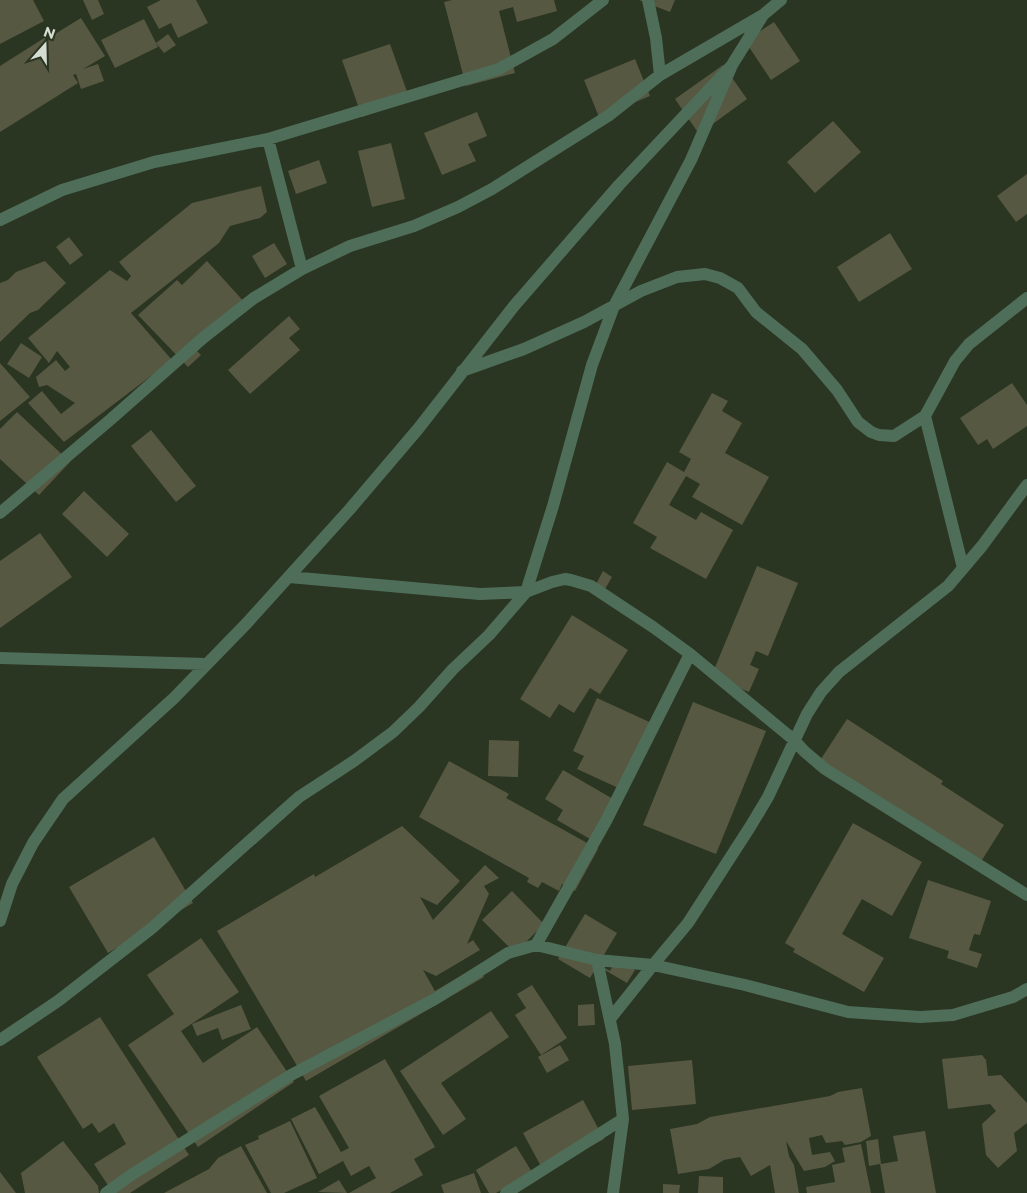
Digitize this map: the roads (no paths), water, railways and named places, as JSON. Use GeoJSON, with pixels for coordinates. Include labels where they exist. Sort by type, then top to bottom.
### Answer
{"type":"FeatureCollection","features":[{"type":"Feature","properties":{"kind":"street"},"geometry":{"type":"LineString","coordinates":[[0,220],[62,190],[154,162],[268,139],[498,68],[553,39],[603,0]]}},
{"type":"Feature","properties":{"kind":"street"},"geometry":{"type":"LineString","coordinates":[[648,0],[656,38],[660,75]]}},
{"type":"Feature","properties":{"kind":"street"},"geometry":{"type":"LineString","coordinates":[[0,513],[203,338],[254,298],[302,269],[350,246],[414,226],[492,189],[608,116],[660,75],[763,16],[782,0]]}},
{"type":"Feature","properties":{"kind":"street"},"geometry":{"type":"LineString","coordinates":[[0,1040],[58,1001],[152,928],[299,797],[354,761],[393,732],[420,707],[453,669],[489,635],[526,592],[553,506],[592,365],[614,306],[691,160],[732,65],[763,16]]}},
{"type":"Feature","properties":{"kind":"street"},"geometry":{"type":"LineString","coordinates":[[0,921],[12,884],[33,843],[63,799],[174,698],[289,576],[363,494],[418,428],[514,306],[618,185],[732,65]]}},
{"type":"Feature","properties":{"kind":"street"},"geometry":{"type":"LineString","coordinates":[[268,139],[302,269]]}},
{"type":"Feature","properties":{"kind":"street"},"geometry":{"type":"LineString","coordinates":[[462,371],[524,348],[584,322],[641,291],[677,277],[705,274],[720,278],[738,288],[756,312],[802,349],[837,390],[858,422],[871,432],[879,435],[894,436],[924,416],[955,361],[969,344],[1027,298]]}},
{"type":"Feature","properties":{"kind":"street"},"geometry":{"type":"LineString","coordinates":[[924,416],[963,568]]}},
{"type":"Feature","properties":{"kind":"street"},"geometry":{"type":"LineString","coordinates":[[610,1019],[688,923],[745,835],[768,797],[794,740],[821,692],[839,672],[948,586],[982,546],[1027,485]]}},
{"type":"Feature","properties":{"kind":"street"},"geometry":{"type":"LineString","coordinates":[[289,576],[480,594],[526,592],[564,579],[591,586],[653,626],[690,654],[794,740],[825,769],[1027,895]]}},
{"type":"Feature","properties":{"kind":"street"},"geometry":{"type":"LineString","coordinates":[[536,946],[606,821],[690,654]]}},
{"type":"Feature","properties":{"kind":"street"},"geometry":{"type":"LineString","coordinates":[[0,658],[206,664]]}},
{"type":"Feature","properties":{"kind":"street"},"geometry":{"type":"LineString","coordinates":[[106,1193],[131,1175],[291,1075],[435,999],[508,953],[536,946],[597,960],[653,965],[746,985],[848,1012],[920,1017],[953,1015],[1013,997],[1027,989]]}},
{"type":"Feature","properties":{"kind":"street"},"geometry":{"type":"LineString","coordinates":[[597,960],[615,1044],[623,1119],[613,1193]]}},
{"type":"Feature","properties":{"kind":"street"},"geometry":{"type":"LineString","coordinates":[[506,1193],[623,1119]]}}]}
